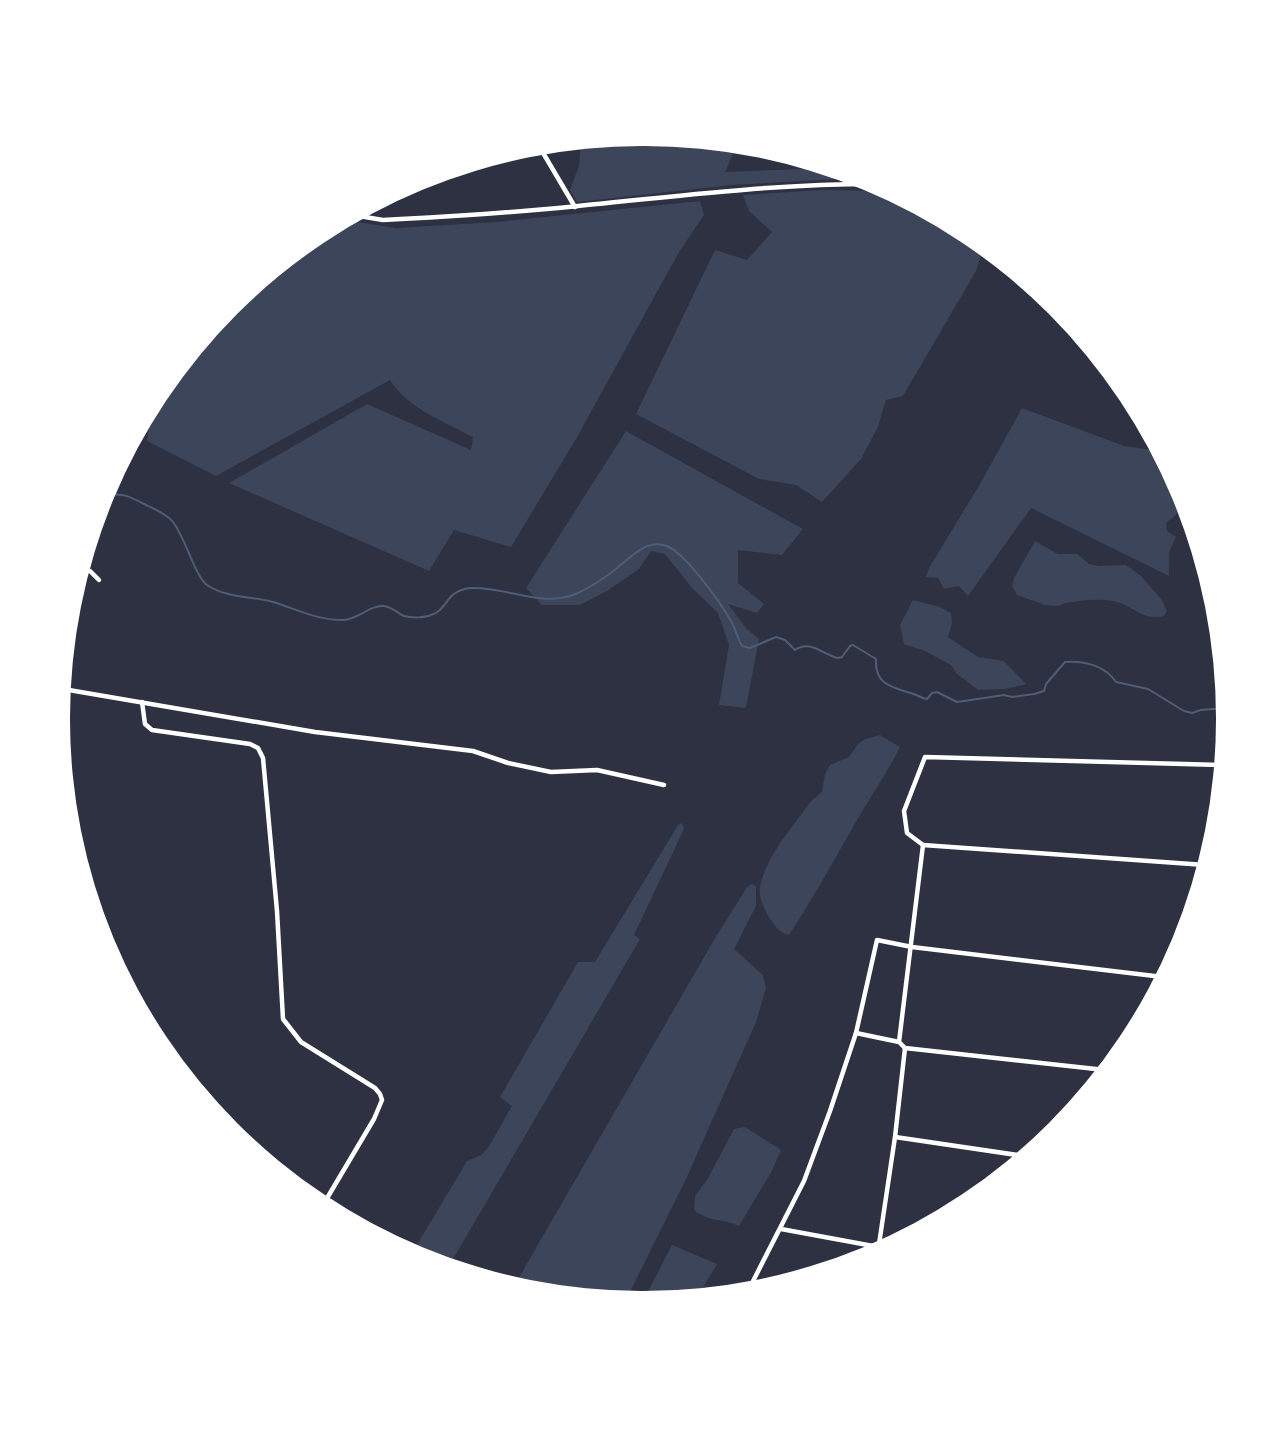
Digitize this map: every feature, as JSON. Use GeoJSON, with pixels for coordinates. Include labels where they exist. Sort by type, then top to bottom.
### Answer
{"type":"FeatureCollection","features":[{"type":"Feature","properties":{"kind":"street"},"geometry":{"type":"LineString","coordinates":[[544,155],[574,207]]}},
{"type":"Feature","properties":{"kind":"street"},"geometry":{"type":"LineString","coordinates":[[367,217],[383,220],[401,219],[574,207],[707,192],[848,184]]}},
{"type":"Feature","properties":{"kind":"street"},"geometry":{"type":"LineString","coordinates":[[90,571],[99,580]]}},
{"type":"Feature","properties":{"kind":"street"},"geometry":{"type":"LineString","coordinates":[[72,690],[315,732],[473,751],[508,763],[551,771],[597,770],[664,785]]}},
{"type":"Feature","properties":{"kind":"street"},"geometry":{"type":"LineString","coordinates":[[142,702],[146,724],[152,730],[250,744],[258,748],[263,758],[277,911],[283,1019],[301,1042],[375,1088],[382,1100],[328,1197]]}},
{"type":"Feature","properties":{"kind":"street"},"geometry":{"type":"LineString","coordinates":[[1197,864],[923,845],[907,833],[904,811],[925,757],[1213,765]]}},
{"type":"Feature","properties":{"kind":"street"},"geometry":{"type":"LineString","coordinates":[[898,1042],[912,947],[923,845]]}},
{"type":"Feature","properties":{"kind":"street"},"geometry":{"type":"LineString","coordinates":[[754,1280],[804,1181],[856,1034],[877,940],[912,947],[1154,976]]}},
{"type":"Feature","properties":{"kind":"street"},"geometry":{"type":"LineString","coordinates":[[856,1034],[898,1042],[905,1047],[1095,1069]]}},
{"type":"Feature","properties":{"kind":"street"},"geometry":{"type":"LineString","coordinates":[[881,1238],[905,1047]]}},
{"type":"Feature","properties":{"kind":"street"},"geometry":{"type":"LineString","coordinates":[[895,1137],[1014,1154]]}},
{"type":"Feature","properties":{"kind":"street"},"geometry":{"type":"LineString","coordinates":[[781,1229],[866,1245]]}},
{"type":"Feature","properties":{"kind":"shaded area"},"geometry":{"type":"Polygon","coordinates":[[[606,147],[680,147],[733,153],[725,172],[802,169],[835,179],[732,185],[577,202],[570,190],[579,166],[580,150],[606,147]]]}},
{"type":"Feature","properties":{"kind":"shaded area"},"geometry":{"type":"Polygon","coordinates":[[[821,190],[863,191],[929,223],[981,256],[976,271],[903,396],[886,400],[878,427],[861,459],[822,502],[796,485],[759,479],[636,414],[715,250],[747,260],[772,232],[749,211],[743,195],[821,190]]]}},
{"type":"Feature","properties":{"kind":"shaded area"},"geometry":{"type":"Polygon","coordinates":[[[700,201],[704,215],[679,252],[576,439],[511,547],[454,530],[429,571],[229,483],[367,404],[471,450],[473,437],[416,406],[397,390],[390,380],[216,476],[147,441],[149,429],[167,400],[213,341],[266,288],[325,242],[359,222],[396,228],[497,222],[700,201]]]}},
{"type":"Feature","properties":{"kind":"shaded area"},"geometry":{"type":"Polygon","coordinates":[[[1022,408],[1124,446],[1148,449],[1177,512],[1166,523],[1167,531],[1176,537],[1169,552],[1169,576],[1031,508],[968,596],[959,586],[944,589],[938,578],[926,577],[929,568],[980,484],[1022,408]]]}},
{"type":"Feature","properties":{"kind":"shaded area"},"geometry":{"type":"Polygon","coordinates":[[[626,431],[803,529],[782,555],[738,550],[738,583],[764,604],[757,613],[728,604],[746,628],[759,639],[746,708],[719,705],[729,645],[718,613],[692,588],[665,554],[651,551],[639,569],[607,591],[580,605],[542,605],[526,588],[626,431]]]}},
{"type":"Feature","properties":{"kind":"shaded area"},"geometry":{"type":"Polygon","coordinates":[[[1035,541],[1058,554],[1077,554],[1089,564],[1126,565],[1141,576],[1162,600],[1167,611],[1164,616],[1150,617],[1112,601],[1088,600],[1059,606],[1045,605],[1017,595],[1012,586],[1014,578],[1035,541]]]}},
{"type":"Feature","properties":{"kind":"shaded area"},"geometry":{"type":"Polygon","coordinates":[[[913,600],[940,607],[951,613],[952,623],[948,637],[978,657],[1004,661],[1026,684],[1005,689],[978,690],[957,674],[951,665],[925,651],[904,644],[900,625],[913,600]]]}},
{"type":"Feature","properties":{"kind":"shaded area"},"geometry":{"type":"Polygon","coordinates":[[[880,735],[900,747],[806,909],[789,935],[785,934],[773,923],[761,898],[760,887],[768,864],[774,852],[812,800],[822,792],[825,774],[830,765],[849,757],[858,744],[865,739],[880,735]]]}},
{"type":"Feature","properties":{"kind":"shaded area"},"geometry":{"type":"Polygon","coordinates":[[[682,823],[684,829],[634,935],[640,939],[453,1259],[417,1244],[467,1161],[481,1155],[488,1148],[512,1106],[500,1097],[578,962],[595,962],[678,825],[682,823]]]}},
{"type":"Feature","properties":{"kind":"shaded area"},"geometry":{"type":"Polygon","coordinates":[[[752,884],[756,887],[756,906],[734,949],[763,975],[766,988],[756,1022],[686,1179],[631,1291],[568,1286],[519,1277],[714,940],[747,887],[752,884]]]}},
{"type":"Feature","properties":{"kind":"shaded area"},"geometry":{"type":"Polygon","coordinates":[[[745,1127],[781,1150],[772,1171],[739,1226],[711,1219],[694,1210],[695,1196],[707,1180],[734,1129],[745,1127]]]}},
{"type":"Feature","properties":{"kind":"shaded area"},"geometry":{"type":"Polygon","coordinates":[[[672,1245],[717,1264],[703,1288],[648,1291],[672,1245]]]}},
{"type":"Feature","properties":{"kind":"waterway"},"geometry":{"type":"LineString","coordinates":[[116,494],[159,511],[170,519],[207,585],[230,595],[273,602],[324,618],[342,620],[353,618],[379,606],[390,608],[404,616],[425,617],[441,609],[451,596],[470,588],[496,590],[534,598],[560,598],[586,589],[643,548],[659,544],[675,551],[702,579],[731,621],[742,646],[750,648],[776,637],[785,640],[795,650],[806,646],[838,658],[842,657],[853,645],[876,659],[877,669],[884,683],[927,699],[932,693],[937,692],[957,702],[1004,695],[1012,697],[1034,694],[1044,691],[1046,684],[1065,662],[1087,663],[1100,668],[1116,682],[1148,689],[1184,711],[1192,713],[1215,709]]}}]}
